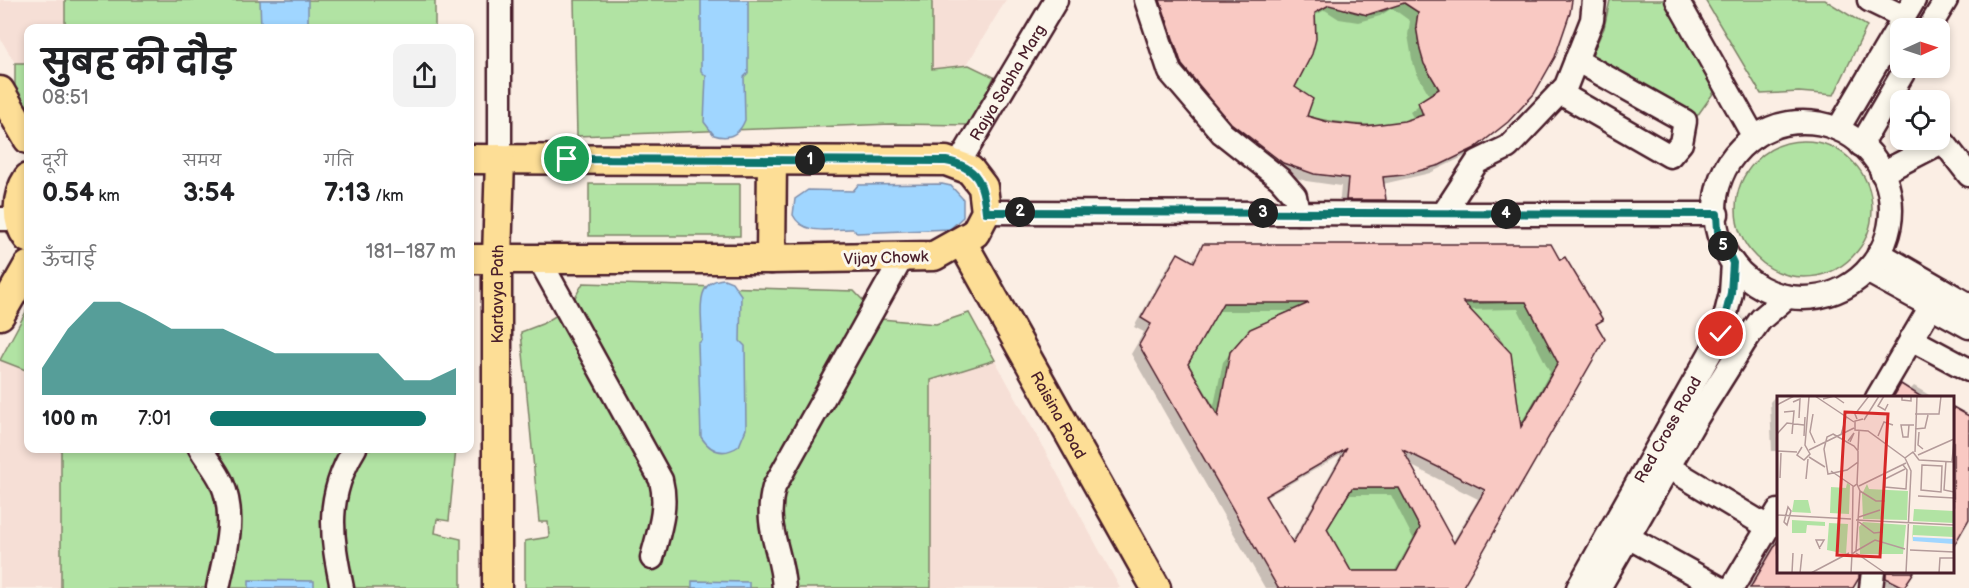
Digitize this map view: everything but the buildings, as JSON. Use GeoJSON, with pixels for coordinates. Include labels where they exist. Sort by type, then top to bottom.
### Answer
{"type":"FeatureCollection","features":[{"type":"Feature","properties":{"kind":"main road"},"geometry":{"type":"LineString","coordinates":[[0,91],[24,132]]}},
{"type":"Feature","properties":{"kind":"main road"},"geometry":{"type":"LineString","coordinates":[[474,159],[946,161],[970,170],[983,187],[986,212]]}},
{"type":"Feature","properties":{"kind":"main road","name":"Kartavya Path"},"geometry":{"type":"LineString","coordinates":[[496,588],[478,262],[500,159]]}},
{"type":"Feature","properties":{"kind":"main road"},"geometry":{"type":"LineString","coordinates":[[771,259],[772,160]]}},
{"type":"Feature","properties":{"kind":"main road","name":"Vijay Chowk"},"geometry":{"type":"LineString","coordinates":[[478,262],[539,259],[934,256],[975,233],[986,212]]}},
{"type":"Feature","properties":{"kind":"main road","name":"Raisina Road"},"geometry":{"type":"LineString","coordinates":[[962,242],[1156,588]]}},
{"type":"Feature","properties":{"kind":"main road"},"geometry":{"type":"LineString","coordinates":[[0,315],[24,273]]}},
{"type":"Feature","properties":{"kind":"street","name":"Kartavya Path"},"geometry":{"type":"LineString","coordinates":[[500,0],[500,159]]}},
{"type":"Feature","properties":{"kind":"street","name":"Rajya Sabha Marg"},"geometry":{"type":"LineString","coordinates":[[959,164],[1056,0]]}},
{"type":"Feature","properties":{"kind":"street"},"geometry":{"type":"LineString","coordinates":[[1146,0],[1170,72],[1222,133],[1289,189],[1295,196],[1298,213]]}},
{"type":"Feature","properties":{"kind":"street"},"geometry":{"type":"LineString","coordinates":[[1443,214],[1477,162],[1508,147],[1566,86],[1592,20],[1594,0]]}},
{"type":"Feature","properties":{"kind":"street"},"geometry":{"type":"LineString","coordinates":[[1677,0],[1754,137]]}},
{"type":"Feature","properties":{"kind":"street"},"geometry":{"type":"LineString","coordinates":[[1935,18],[1946,0]]}},
{"type":"Feature","properties":{"kind":"street"},"geometry":{"type":"LineString","coordinates":[[1838,129],[1909,8],[1877,1]]}},
{"type":"Feature","properties":{"kind":"street"},"geometry":{"type":"LineString","coordinates":[[1560,93],[1670,156],[1681,143],[1685,121],[1576,60]]}},
{"type":"Feature","properties":{"kind":"street"},"geometry":{"type":"LineString","coordinates":[[1861,145],[1900,78]]}},
{"type":"Feature","properties":{"kind":"street"},"geometry":{"type":"LineString","coordinates":[[1795,122],[1810,122],[1838,129],[1871,155],[1882,172],[1889,192],[1891,213],[1887,234],[1873,262],[1850,285],[1830,294],[1809,298],[1787,297],[1757,285],[1733,263],[1718,231],[1716,200],[1722,176],[1735,154],[1754,137],[1774,127],[1795,122]]}},
{"type":"Feature","properties":{"kind":"street"},"geometry":{"type":"LineString","coordinates":[[1882,172],[1940,143],[1945,144],[1969,176]]}},
{"type":"Feature","properties":{"kind":"street"},"geometry":{"type":"LineString","coordinates":[[986,212],[1717,214]]}},
{"type":"Feature","properties":{"kind":"street"},"geometry":{"type":"LineString","coordinates":[[784,588],[782,566],[769,520],[774,488],[902,258]]}},
{"type":"Feature","properties":{"kind":"street"},"geometry":{"type":"LineString","coordinates":[[539,259],[661,480],[665,497],[663,518],[652,558]]}},
{"type":"Feature","properties":{"kind":"street"},"geometry":{"type":"LineString","coordinates":[[1873,262],[1936,298],[1969,327]]}},
{"type":"Feature","properties":{"kind":"street","name":"Red Cross Road"},"geometry":{"type":"LineString","coordinates":[[1578,588],[1721,334],[1731,293],[1733,263]]}},
{"type":"Feature","properties":{"kind":"street","name":"Red Cross Road"},"geometry":{"type":"LineString","coordinates":[[1599,588],[1668,467],[1761,319],[1787,297]]}},
{"type":"Feature","properties":{"kind":"street"},"geometry":{"type":"LineString","coordinates":[[1936,298],[1969,305]]}},
{"type":"Feature","properties":{"kind":"street"},"geometry":{"type":"LineString","coordinates":[[1878,396],[1936,298]]}},
{"type":"Feature","properties":{"kind":"street"},"geometry":{"type":"LineString","coordinates":[[1911,339],[1969,370]]}},
{"type":"Feature","properties":{"kind":"street"},"geometry":{"type":"LineString","coordinates":[[203,453],[222,482],[229,505],[230,531],[218,588]]}},
{"type":"Feature","properties":{"kind":"street"},"geometry":{"type":"LineString","coordinates":[[342,588],[332,528],[334,494],[344,465],[352,453]]}},
{"type":"Feature","properties":{"kind":"street"},"geometry":{"type":"LineString","coordinates":[[1668,467],[1773,519],[1731,588]]}},
{"type":"Feature","properties":{"kind":"street"},"geometry":{"type":"LineString","coordinates":[[1628,537],[1720,588]]}},
{"type":"Feature","properties":{"kind":"street"},"geometry":{"type":"LineString","coordinates":[[1871,588],[1872,573]]}},
{"type":"Feature","properties":{"kind":"shaded area"},"geometry":{"type":"Polygon","coordinates":[[[0,0],[65,0],[65,24],[24,24],[24,63],[15,63],[0,38],[0,0]]]}},
{"type":"Feature","properties":{"kind":"shaded area"},"geometry":{"type":"Polygon","coordinates":[[[932,0],[1006,0],[966,66],[932,70],[932,0]]]}},
{"type":"Feature","properties":{"kind":"shaded area"},"geometry":{"type":"Polygon","coordinates":[[[0,360],[24,369],[24,453],[61,453],[61,588],[0,588],[0,360]]]}},
{"type":"Feature","properties":{"kind":"shaded area"},"geometry":{"type":"Polygon","coordinates":[[[995,360],[1120,588],[931,588],[931,380],[995,360]]]}},
{"type":"Feature","properties":{"kind":"green space"},"geometry":{"type":"Polygon","coordinates":[[[65,0],[435,0],[435,24],[65,24],[65,0]]]}},
{"type":"Feature","properties":{"kind":"green space"},"geometry":{"type":"Polygon","coordinates":[[[574,0],[932,0],[932,69],[969,65],[994,77],[971,125],[891,124],[577,136],[574,0]]]}},
{"type":"Feature","properties":{"kind":"green space"},"geometry":{"type":"Polygon","coordinates":[[[1610,0],[1667,0],[1717,88],[1695,119],[1590,58],[1604,28],[1610,0]]]}},
{"type":"Feature","properties":{"kind":"green space"},"geometry":{"type":"Polygon","coordinates":[[[1705,0],[1825,0],[1867,26],[1834,95],[1799,92],[1761,94],[1705,0]]]}},
{"type":"Feature","properties":{"kind":"green space"},"geometry":{"type":"Polygon","coordinates":[[[1401,1],[1418,12],[1417,34],[1421,53],[1439,89],[1424,113],[1401,123],[1385,125],[1350,124],[1307,116],[1295,87],[1314,44],[1315,13],[1334,2],[1342,8],[1359,14],[1376,13],[1385,11],[1401,1]]]}},
{"type":"Feature","properties":{"kind":"green space"},"geometry":{"type":"Polygon","coordinates":[[[15,63],[24,63],[24,119],[15,119],[15,63]]]}},
{"type":"Feature","properties":{"kind":"green space"},"geometry":{"type":"Polygon","coordinates":[[[1804,141],[1830,146],[1842,152],[1852,161],[1861,171],[1867,183],[1872,209],[1867,235],[1861,247],[1852,257],[1842,266],[1830,272],[1804,277],[1778,272],[1766,266],[1756,257],[1747,247],[1741,235],[1736,209],[1741,183],[1747,171],[1756,161],[1766,152],[1778,146],[1804,141]]]}},
{"type":"Feature","properties":{"kind":"green space"},"geometry":{"type":"Polygon","coordinates":[[[589,184],[740,184],[740,236],[589,236],[589,184]]]}},
{"type":"Feature","properties":{"kind":"green space"},"geometry":{"type":"Polygon","coordinates":[[[583,283],[854,291],[881,319],[936,324],[969,313],[995,360],[931,380],[931,588],[525,588],[525,541],[549,537],[548,522],[539,522],[521,332],[542,324],[569,308],[583,283]]]}},
{"type":"Feature","properties":{"kind":"green space"},"geometry":{"type":"Polygon","coordinates":[[[1340,301],[1307,315],[1286,313],[1250,329],[1230,352],[1246,462],[1188,364],[1223,303],[1340,301]]]}},
{"type":"Feature","properties":{"kind":"green space"},"geometry":{"type":"Polygon","coordinates":[[[1526,302],[1558,363],[1494,470],[1511,411],[1514,391],[1514,372],[1509,354],[1499,337],[1474,318],[1454,312],[1401,305],[1526,302]]]}},
{"type":"Feature","properties":{"kind":"green space"},"geometry":{"type":"Polygon","coordinates":[[[24,315],[24,369],[0,360],[24,315]]]}},
{"type":"Feature","properties":{"kind":"green space"},"geometry":{"type":"Polygon","coordinates":[[[61,453],[456,453],[449,521],[437,519],[435,533],[461,539],[461,588],[61,588],[61,453]]]}},
{"type":"Feature","properties":{"kind":"green space"},"geometry":{"type":"Polygon","coordinates":[[[1352,488],[1399,488],[1420,528],[1397,571],[1351,571],[1327,529],[1352,488]]]}},
{"type":"Feature","properties":{"kind":"water"},"geometry":{"type":"Polygon","coordinates":[[[260,0],[308,0],[308,24],[261,24],[260,0]]]}},
{"type":"Feature","properties":{"kind":"water"},"geometry":{"type":"Polygon","coordinates":[[[701,0],[748,0],[748,73],[744,77],[745,120],[737,133],[724,137],[714,135],[704,122],[706,76],[701,71],[701,0]]]}},
{"type":"Feature","properties":{"kind":"water"},"geometry":{"type":"Polygon","coordinates":[[[942,184],[951,186],[963,199],[963,217],[950,229],[857,233],[853,229],[819,230],[804,226],[793,215],[795,199],[808,190],[853,191],[858,185],[942,184]]]}},
{"type":"Feature","properties":{"kind":"water"},"geometry":{"type":"Polygon","coordinates":[[[724,279],[732,282],[741,295],[740,341],[745,346],[746,429],[739,446],[723,452],[713,449],[701,437],[698,344],[702,340],[701,302],[703,293],[714,281],[724,279]]]}},
{"type":"Feature","properties":{"kind":"water"},"geometry":{"type":"Polygon","coordinates":[[[249,580],[314,581],[314,588],[249,588],[249,580]]]}},
{"type":"Feature","properties":{"kind":"water"},"geometry":{"type":"Polygon","coordinates":[[[692,581],[749,582],[749,588],[692,588],[692,581]]]}},
{"type":"Feature","properties":{"kind":"route"},"geometry":{"type":"LineString","coordinates":[[567,159],[946,161],[970,170],[983,187],[986,212],[1717,214],[1718,231],[1733,263],[1731,293],[1721,334]]}}]}
